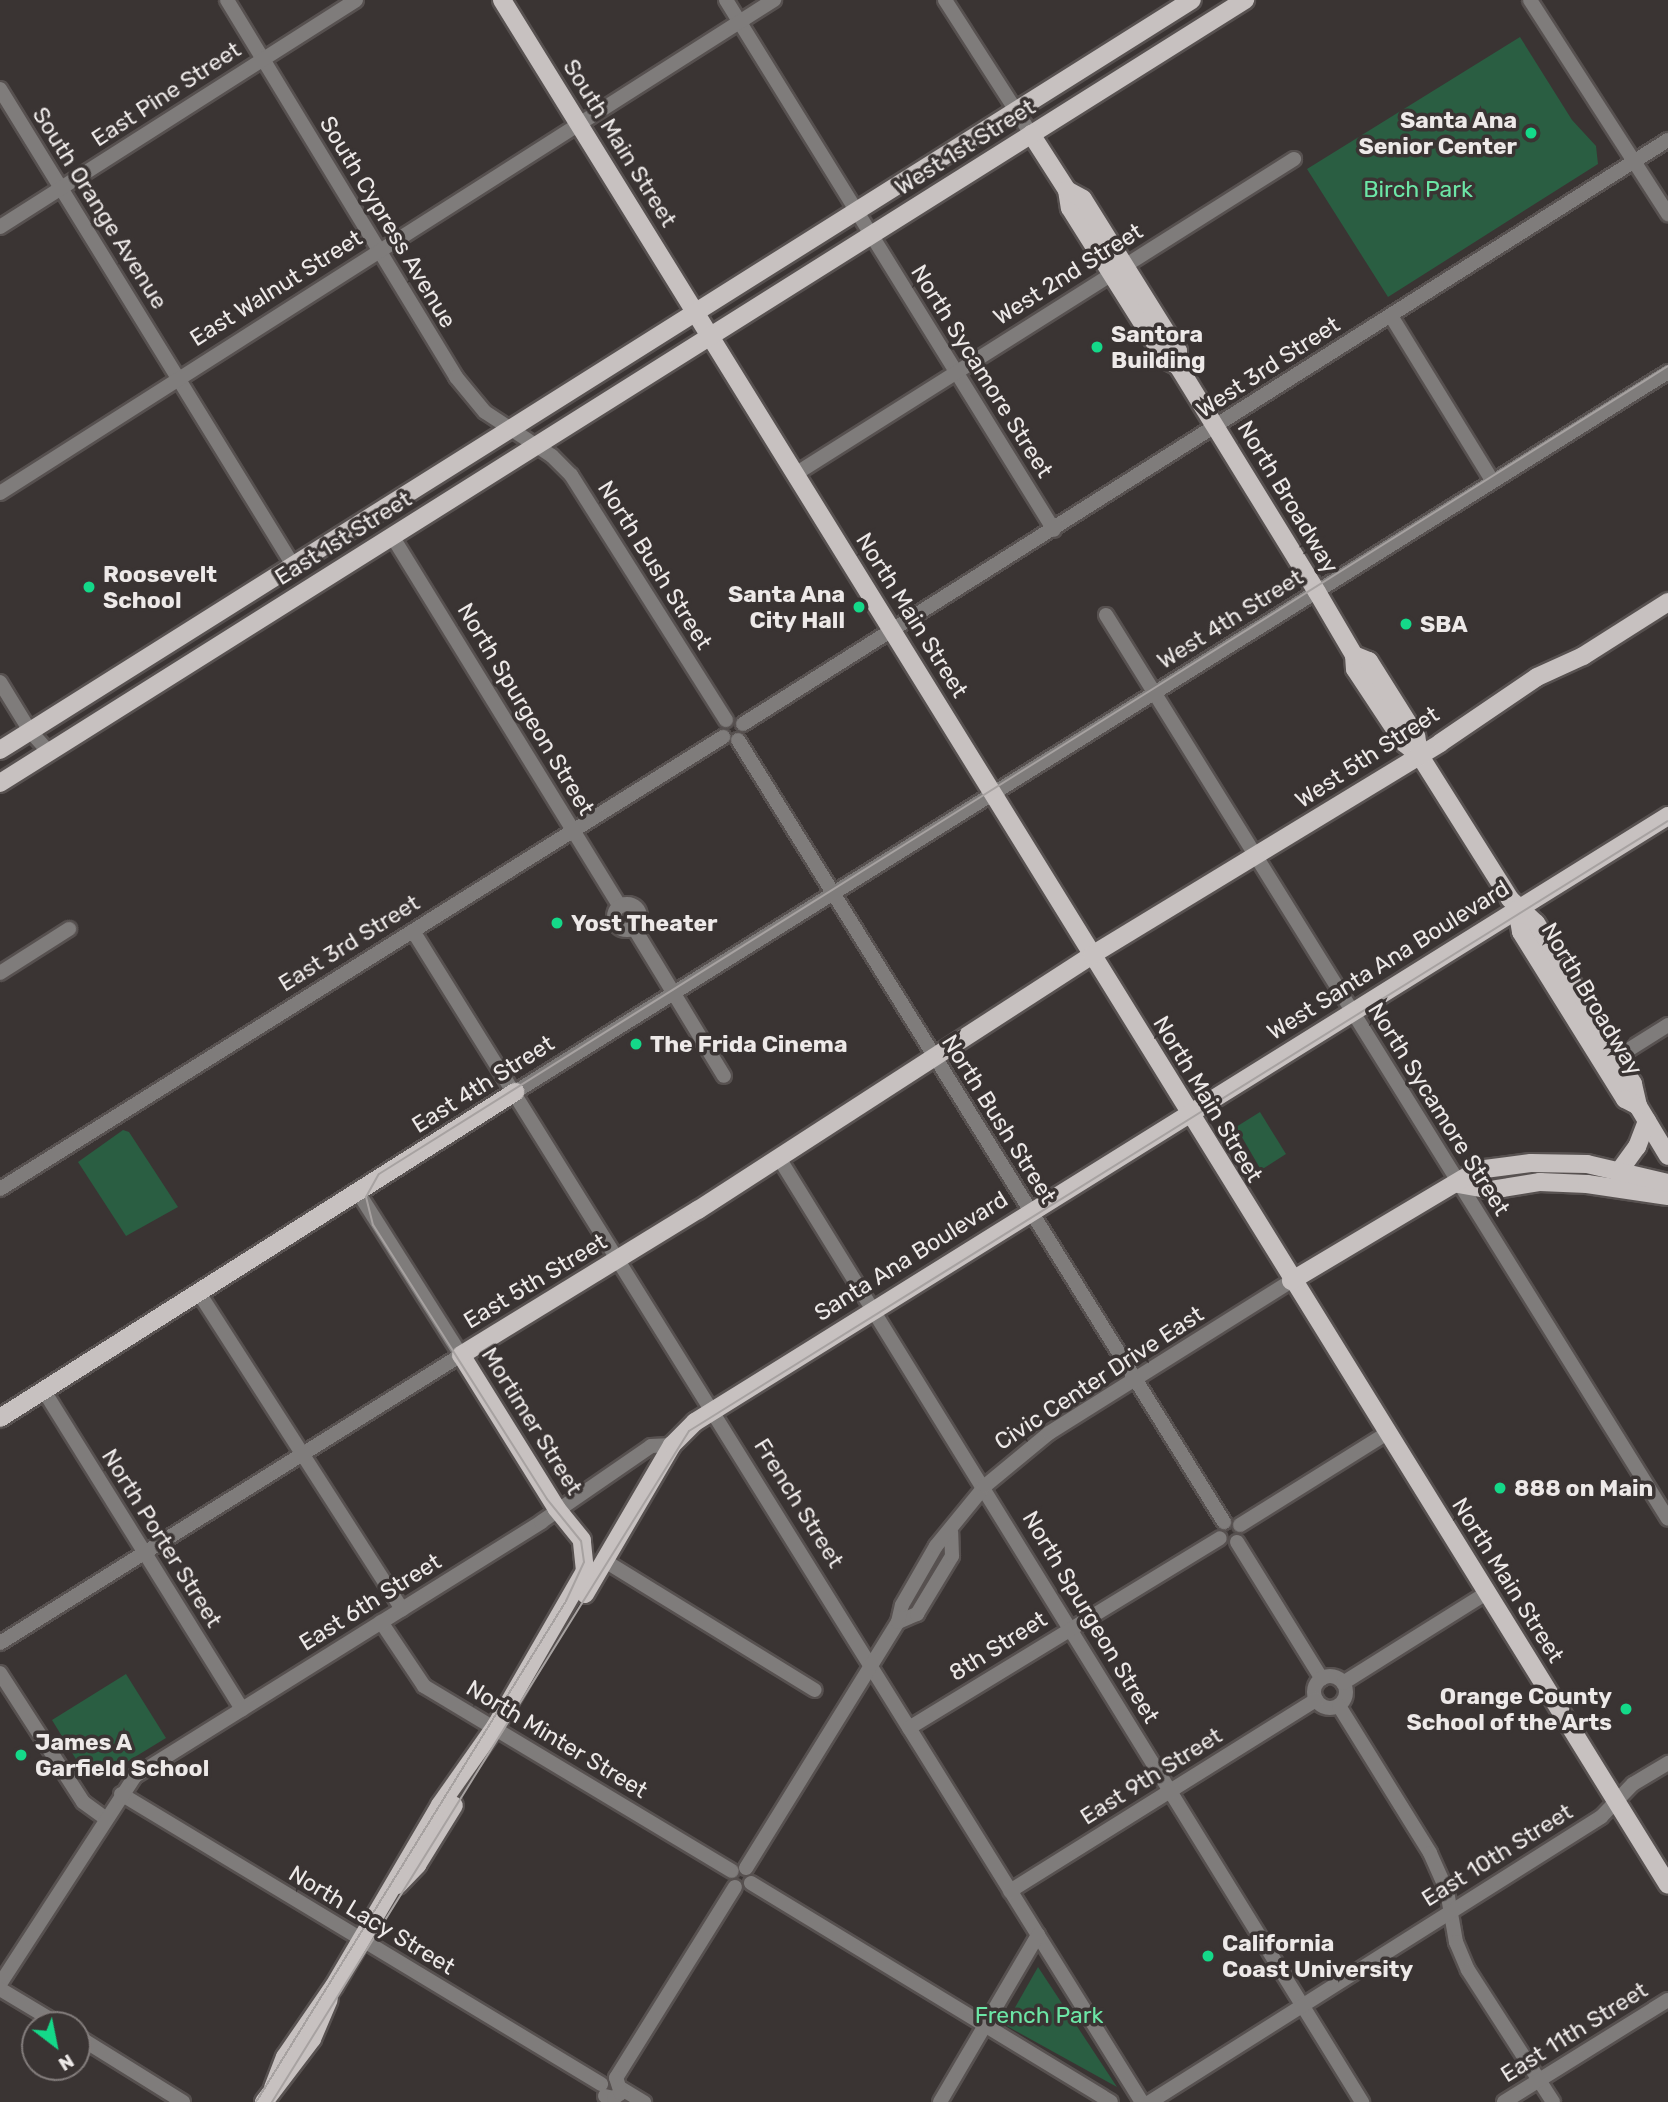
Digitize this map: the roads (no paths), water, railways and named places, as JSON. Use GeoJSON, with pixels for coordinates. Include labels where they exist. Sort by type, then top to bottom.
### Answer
{"type":"FeatureCollection","features":[{"type":"Feature","properties":{"kind":"main road","name":"South Main Street"},"geometry":{"type":"LineString","coordinates":[[502,0],[712,335]]}},
{"type":"Feature","properties":{"kind":"main road","name":"West 1st Street"},"geometry":{"type":"LineString","coordinates":[[697,312],[857,214],[1192,0]]}},
{"type":"Feature","properties":{"kind":"main road","name":"West 1st Street"},"geometry":{"type":"LineString","coordinates":[[712,335],[1245,0]]}},
{"type":"Feature","properties":{"kind":"main road","name":"North Broadway"},"geometry":{"type":"LineString","coordinates":[[1031,134],[1067,190],[1070,208],[1118,270],[1165,359],[1178,366],[1317,592],[1354,655],[1354,669],[1404,743],[1420,756],[1517,909],[1536,923],[1638,1094],[1642,1114]]}},
{"type":"Feature","properties":{"kind":"main road","name":"East 1st Street"},"geometry":{"type":"LineString","coordinates":[[0,750],[697,312]]}},
{"type":"Feature","properties":{"kind":"main road","name":"East 1st Street"},"geometry":{"type":"LineString","coordinates":[[0,783],[712,335]]}},
{"type":"Feature","properties":{"kind":"main road","name":"North Main Street"},"geometry":{"type":"LineString","coordinates":[[712,335],[1291,1281],[1488,1592],[1668,1885]]}},
{"type":"Feature","properties":{"kind":"main road","name":"West 5th Street"},"geometry":{"type":"LineString","coordinates":[[1092,955],[1257,858],[1420,756],[1527,682],[1583,656],[1668,602]]}},
{"type":"Feature","properties":{"kind":"main road","name":"West Santa Ana Boulevard"},"geometry":{"type":"LineString","coordinates":[[1136,1147],[1668,817]]}},
{"type":"Feature","properties":{"kind":"main road","name":"North Broadway"},"geometry":{"type":"LineString","coordinates":[[1517,909],[1521,932],[1625,1099],[1642,1114],[1668,1156]]}},
{"type":"Feature","properties":{"kind":"main road","name":"East 5th Street"},"geometry":{"type":"LineString","coordinates":[[461,1355],[620,1259],[1092,955]]}},
{"type":"Feature","properties":{"kind":"main road","name":"East 4th Street"},"geometry":{"type":"LineString","coordinates":[[0,1418],[515,1092]]}},
{"type":"Feature","properties":{"kind":"main road"},"geometry":{"type":"LineString","coordinates":[[1620,1170],[1637,1147],[1642,1114]]}},
{"type":"Feature","properties":{"kind":"main road","name":"Santa Ana Boulevard"},"geometry":{"type":"LineString","coordinates":[[561,1619],[578,1606],[672,1445],[714,1409],[1136,1147]]}},
{"type":"Feature","properties":{"kind":"main road"},"geometry":{"type":"LineString","coordinates":[[1291,1281],[1408,1207],[1458,1184],[1477,1170],[1531,1163],[1620,1170],[1668,1183]]}},
{"type":"Feature","properties":{"kind":"main road"},"geometry":{"type":"LineString","coordinates":[[1458,1184],[1491,1190],[1540,1182],[1587,1184],[1668,1196]]}},
{"type":"Feature","properties":{"kind":"main road","name":"Mortimer Street"},"geometry":{"type":"LineString","coordinates":[[461,1355],[557,1509],[582,1540],[585,1571],[561,1619]]}},
{"type":"Feature","properties":{"kind":"main road"},"geometry":{"type":"LineString","coordinates":[[268,2095],[285,2056],[334,1986],[389,1895],[417,1865],[454,1804],[466,1774],[561,1619]]}},
{"type":"Feature","properties":{"kind":"street","name":"South Cypress Avenue"},"geometry":{"type":"LineString","coordinates":[[227,0],[456,377],[485,412],[536,445]]}},
{"type":"Feature","properties":{"kind":"street","name":"East Pine Street"},"geometry":{"type":"LineString","coordinates":[[0,227],[356,0]]}},
{"type":"Feature","properties":{"kind":"street","name":"North Sycamore Street"},"geometry":{"type":"LineString","coordinates":[[726,0],[1054,530]]}},
{"type":"Feature","properties":{"kind":"street","name":"East Walnut Street"},"geometry":{"type":"LineString","coordinates":[[0,493],[177,377],[774,0]]}},
{"type":"Feature","properties":{"kind":"street"},"geometry":{"type":"LineString","coordinates":[[945,0],[1013,112],[1031,134]]}},
{"type":"Feature","properties":{"kind":"street"},"geometry":{"type":"LineString","coordinates":[[1530,0],[1668,214]]}},
{"type":"Feature","properties":{"kind":"street","name":"South Orange Avenue"},"geometry":{"type":"LineString","coordinates":[[0,89],[293,565]]}},
{"type":"Feature","properties":{"kind":"street","name":"West 3rd Street"},"geometry":{"type":"LineString","coordinates":[[893,631],[1668,140]]}},
{"type":"Feature","properties":{"kind":"street","name":"West 2nd Street"},"geometry":{"type":"LineString","coordinates":[[797,473],[1294,159]]}},
{"type":"Feature","properties":{"kind":"street"},"geometry":{"type":"LineString","coordinates":[[1391,316],[1492,480]]}},
{"type":"Feature","properties":{"kind":"street","name":"West 4th Street"},"geometry":{"type":"LineString","coordinates":[[993,793],[1668,372]]}},
{"type":"Feature","properties":{"kind":"street","name":"North Bush Street"},"geometry":{"type":"LineString","coordinates":[[536,445],[570,474],[726,720]]}},
{"type":"Feature","properties":{"kind":"street","name":"North Spurgeon Street"},"geometry":{"type":"LineString","coordinates":[[392,536],[620,906],[614,916],[617,925],[634,928],[724,1076]]}},
{"type":"Feature","properties":{"kind":"street","name":"North Sycamore Street"},"geometry":{"type":"LineString","coordinates":[[1106,614],[1668,1519]]}},
{"type":"Feature","properties":{"kind":"street"},"geometry":{"type":"LineString","coordinates":[[743,724],[737,719],[726,720],[720,729],[730,738],[743,724],[893,631]]}},
{"type":"Feature","properties":{"kind":"street"},"geometry":{"type":"LineString","coordinates":[[0,682],[30,731],[49,752]]}},
{"type":"Feature","properties":{"kind":"street","name":"North Bush Street"},"geometry":{"type":"LineString","coordinates":[[730,738],[933,1055],[1224,1521]]}},
{"type":"Feature","properties":{"kind":"street","name":"East 3rd Street"},"geometry":{"type":"LineString","coordinates":[[0,1189],[574,831],[730,738]]}},
{"type":"Feature","properties":{"kind":"street","name":"East 4th Street"},"geometry":{"type":"LineString","coordinates":[[515,1092],[993,793]]}},
{"type":"Feature","properties":{"kind":"street"},"geometry":{"type":"LineString","coordinates":[[0,973],[69,929]]}},
{"type":"Feature","properties":{"kind":"street","name":"French Street"},"geometry":{"type":"LineString","coordinates":[[413,931],[714,1409],[1142,2102]]}},
{"type":"Feature","properties":{"kind":"street"},"geometry":{"type":"LineString","coordinates":[[1617,1057],[1668,1025]]}},
{"type":"Feature","properties":{"kind":"street","name":"North Spurgeon Street"},"geometry":{"type":"LineString","coordinates":[[779,1158],[985,1486],[1362,2102]]}},
{"type":"Feature","properties":{"kind":"street","name":"Mortimer Street"},"geometry":{"type":"LineString","coordinates":[[358,1192],[461,1355]]}},
{"type":"Feature","properties":{"kind":"street","name":"Civic Center Drive East"},"geometry":{"type":"LineString","coordinates":[[739,1870],[872,1666],[898,1622],[908,1594],[936,1546],[951,1532],[985,1486],[1049,1433],[1291,1281]]}},
{"type":"Feature","properties":{"kind":"street"},"geometry":{"type":"LineString","coordinates":[[199,1293],[402,1609]]}},
{"type":"Feature","properties":{"kind":"street","name":"East 5th Street"},"geometry":{"type":"LineString","coordinates":[[0,1643],[461,1355]]}},
{"type":"Feature","properties":{"kind":"street","name":"North Porter Street"},"geometry":{"type":"LineString","coordinates":[[44,1391],[242,1709]]}},
{"type":"Feature","properties":{"kind":"street"},"geometry":{"type":"LineString","coordinates":[[1237,1542],[1229,1544],[1220,1538],[1224,1521],[1240,1525],[1387,1433]]}},
{"type":"Feature","properties":{"kind":"street","name":"East 6th Street"},"geometry":{"type":"LineString","coordinates":[[0,1987],[105,1818],[135,1776],[402,1609],[651,1446],[672,1445]]}},
{"type":"Feature","properties":{"kind":"street"},"geometry":{"type":"LineString","coordinates":[[1240,1525],[1237,1542],[1322,1679]]}},
{"type":"Feature","properties":{"kind":"street","name":"8th Street"},"geometry":{"type":"LineString","coordinates":[[909,1728],[1220,1538]]}},
{"type":"Feature","properties":{"kind":"street"},"geometry":{"type":"LineString","coordinates":[[606,1561],[815,1690]]}},
{"type":"Feature","properties":{"kind":"street"},"geometry":{"type":"LineString","coordinates":[[1343,1683],[1488,1592]]}},
{"type":"Feature","properties":{"kind":"street","name":"North Minter Street"},"geometry":{"type":"LineString","coordinates":[[381,1622],[416,1678],[739,1870]]}},
{"type":"Feature","properties":{"kind":"street"},"geometry":{"type":"LineString","coordinates":[[0,1673],[83,1802],[105,1818]]}},
{"type":"Feature","properties":{"kind":"street"},"geometry":{"type":"LineString","coordinates":[[1336,1677],[1343,1683],[1346,1692],[1339,1706],[1324,1707],[1316,1700],[1316,1686],[1322,1679],[1336,1677]]}},
{"type":"Feature","properties":{"kind":"street","name":"East 9th Street"},"geometry":{"type":"LineString","coordinates":[[1010,1891],[1316,1700]]}},
{"type":"Feature","properties":{"kind":"street"},"geometry":{"type":"LineString","coordinates":[[1339,1706],[1430,1853],[1447,1891],[1449,1913],[1468,1970],[1553,2102]]}},
{"type":"Feature","properties":{"kind":"street","name":"East 10th Street"},"geometry":{"type":"LineString","coordinates":[[1150,2102],[1601,1816],[1668,1763]]}},
{"type":"Feature","properties":{"kind":"street","name":"North Lacy Street"},"geometry":{"type":"LineString","coordinates":[[121,1794],[602,2094]]}},
{"type":"Feature","properties":{"kind":"street"},"geometry":{"type":"LineString","coordinates":[[739,1870],[751,1883],[1111,2102]]}},
{"type":"Feature","properties":{"kind":"street"},"geometry":{"type":"LineString","coordinates":[[602,2094],[618,2096],[619,2083],[734,1887],[739,1870]]}},
{"type":"Feature","properties":{"kind":"street"},"geometry":{"type":"LineString","coordinates":[[734,1887],[744,1889],[751,1883]]}},
{"type":"Feature","properties":{"kind":"street"},"geometry":{"type":"LineString","coordinates":[[940,2102],[987,2027],[1038,1935]]}},
{"type":"Feature","properties":{"kind":"street"},"geometry":{"type":"LineString","coordinates":[[0,1987],[38,2011]]}},
{"type":"Feature","properties":{"kind":"street","name":"East 11th Street"},"geometry":{"type":"LineString","coordinates":[[1504,2102],[1668,2000]]}},
{"type":"Feature","properties":{"kind":"street"},"geometry":{"type":"LineString","coordinates":[[91,2045],[183,2102]]}},
{"type":"Feature","properties":{"kind":"street"},"geometry":{"type":"LineString","coordinates":[[619,2083],[644,2102]]}},
{"type":"Feature","properties":{"kind":"tram line"},"geometry":{"type":"LineString","coordinates":[[256,2102],[566,1601],[584,1562],[581,1541],[547,1499],[373,1225],[366,1197],[379,1174],[1668,366]]}},
{"type":"Feature","properties":{"kind":"tram line"},"geometry":{"type":"LineString","coordinates":[[272,2102],[689,1431],[1668,821]]}},
{"type":"Feature","properties":{"kind":"place","name":"Santa Ana Senior Center"},"geometry":{"type":"Point","coordinates":[1531,133]}},
{"type":"Feature","properties":{"kind":"place","name":"Santora Building"},"geometry":{"type":"Point","coordinates":[1097,347]}},
{"type":"Feature","properties":{"kind":"place","name":"Roosevelt School"},"geometry":{"type":"Point","coordinates":[89,587]}},
{"type":"Feature","properties":{"kind":"place","name":"Santa Ana City Hall"},"geometry":{"type":"Point","coordinates":[859,607]}},
{"type":"Feature","properties":{"kind":"place","name":"SBA"},"geometry":{"type":"Point","coordinates":[1406,624]}},
{"type":"Feature","properties":{"kind":"place","name":"Yost Theater"},"geometry":{"type":"Point","coordinates":[557,923]}},
{"type":"Feature","properties":{"kind":"place","name":"The Frida Cinema"},"geometry":{"type":"Point","coordinates":[636,1044]}},
{"type":"Feature","properties":{"kind":"place","name":"888 on Main"},"geometry":{"type":"Point","coordinates":[1500,1488]}},
{"type":"Feature","properties":{"kind":"place","name":"Orange County School of the Arts"},"geometry":{"type":"Point","coordinates":[1626,1709]}},
{"type":"Feature","properties":{"kind":"place","name":"James A Garfield School"},"geometry":{"type":"Point","coordinates":[21,1755]}},
{"type":"Feature","properties":{"kind":"place","name":"California Coast University"},"geometry":{"type":"Point","coordinates":[1208,1956]}},
{"type":"Feature","properties":{"kind":"park label","name":"Birch Park"},"geometry":{"type":"Point","coordinates":[1418,189]}},
{"type":"Feature","properties":{"kind":"park label","name":"French Park"},"geometry":{"type":"Point","coordinates":[1039,2015]}}]}
